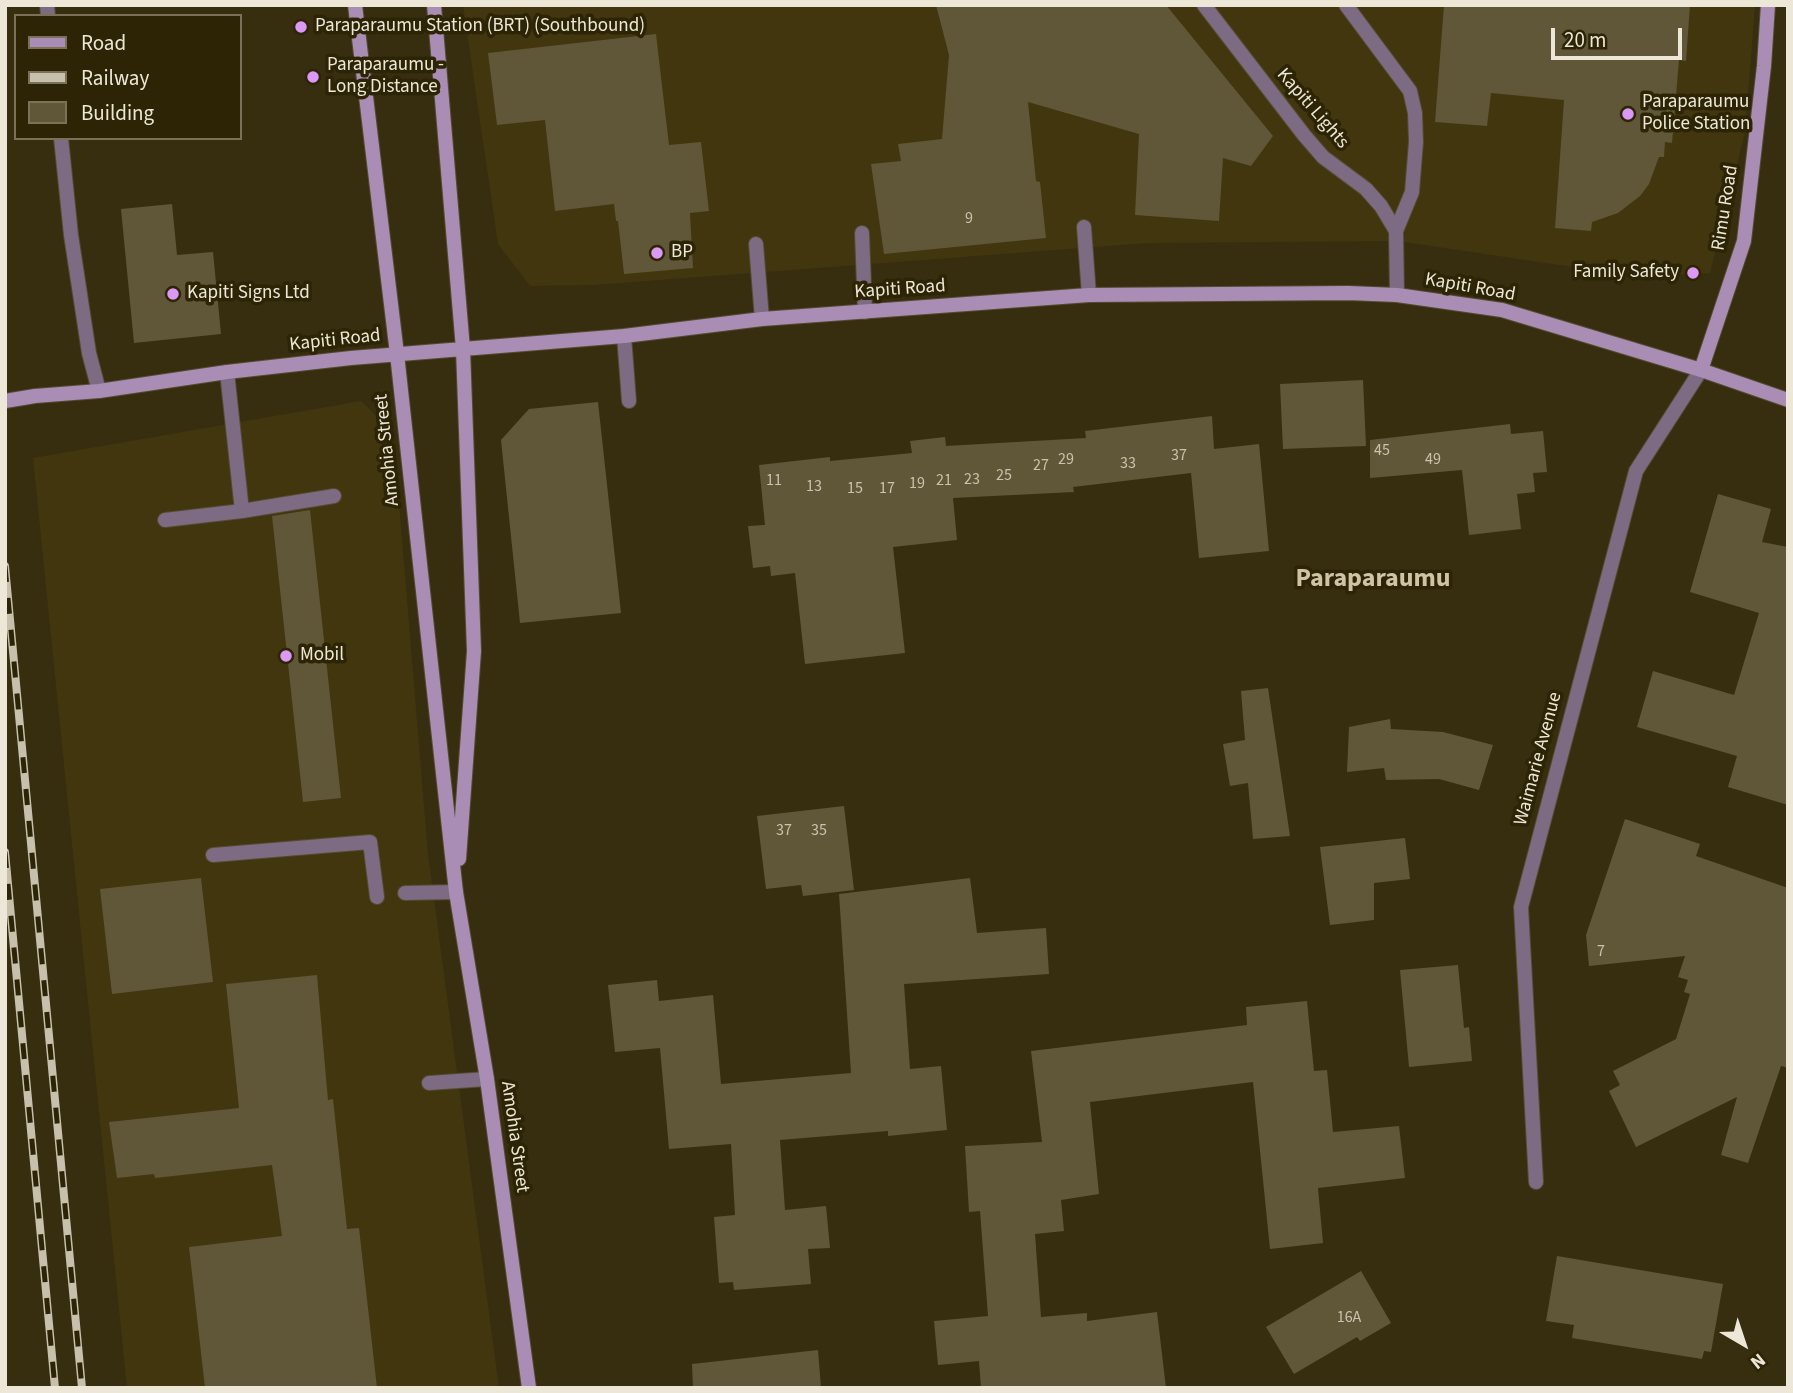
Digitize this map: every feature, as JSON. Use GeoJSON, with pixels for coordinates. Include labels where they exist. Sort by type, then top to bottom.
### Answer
{"type":"FeatureCollection","features":[{"type":"Feature","properties":{"kind":"main road","name":"Amohia Street"},"geometry":{"type":"LineString","coordinates":[[355,5],[397,354],[456,891],[487,1079],[529,1388]]}},
{"type":"Feature","properties":{"kind":"main road","name":"Amohia Street"},"geometry":{"type":"LineString","coordinates":[[434,5],[463,349],[474,651],[456,891]]}},
{"type":"Feature","properties":{"kind":"main road","name":"Rimu Road"},"geometry":{"type":"LineString","coordinates":[[1701,370],[1744,241],[1764,66],[1768,5]]}},
{"type":"Feature","properties":{"kind":"main road","name":"Kapiti Road"},"geometry":{"type":"LineString","coordinates":[[5,401],[99,391],[227,372],[397,354],[624,335],[762,319],[1089,295],[1348,293],[1397,296],[1502,310],[1701,370],[1788,400]]}},
{"type":"Feature","properties":{"kind":"street","name":"Kapiti Lights"},"geometry":{"type":"LineString","coordinates":[[1204,5],[1304,135],[1323,157],[1366,189],[1381,206],[1396,232]]}},
{"type":"Feature","properties":{"kind":"street"},"geometry":{"type":"LineString","coordinates":[[1346,5],[1410,91],[1415,113],[1412,192],[1396,232],[1397,296]]}},
{"type":"Feature","properties":{"kind":"street"},"geometry":{"type":"LineString","coordinates":[[61,140],[73,248],[89,353],[99,391]]}},
{"type":"Feature","properties":{"kind":"street"},"geometry":{"type":"LineString","coordinates":[[1084,227],[1089,295]]}},
{"type":"Feature","properties":{"kind":"street"},"geometry":{"type":"LineString","coordinates":[[862,233],[865,312]]}},
{"type":"Feature","properties":{"kind":"street"},"geometry":{"type":"LineString","coordinates":[[756,244],[762,319]]}},
{"type":"Feature","properties":{"kind":"street"},"geometry":{"type":"LineString","coordinates":[[624,335],[629,401]]}},
{"type":"Feature","properties":{"kind":"street","name":"Waimarie Avenue"},"geometry":{"type":"LineString","coordinates":[[1536,1182],[1521,907],[1636,471],[1701,370]]}},
{"type":"Feature","properties":{"kind":"street"},"geometry":{"type":"LineString","coordinates":[[227,372],[242,510]]}},
{"type":"Feature","properties":{"kind":"street"},"geometry":{"type":"LineString","coordinates":[[165,520],[334,496]]}},
{"type":"Feature","properties":{"kind":"street"},"geometry":{"type":"LineString","coordinates":[[213,855],[370,842],[377,897]]}},
{"type":"Feature","properties":{"kind":"street"},"geometry":{"type":"LineString","coordinates":[[405,893],[456,891]]}},
{"type":"Feature","properties":{"kind":"street"},"geometry":{"type":"LineString","coordinates":[[429,1083],[487,1079]]}},
{"type":"Feature","properties":{"kind":"shaded area"},"geometry":{"type":"Polygon","coordinates":[[[463,5],[1755,5],[1745,132],[1710,273],[1641,277],[1397,241],[1147,243],[594,285],[530,286],[498,244],[463,5]]]}},
{"type":"Feature","properties":{"kind":"shaded area"},"geometry":{"type":"Polygon","coordinates":[[[361,401],[393,431],[428,854],[499,1388],[127,1388],[33,458],[361,401]]]}},
{"type":"Feature","properties":{"kind":"building"},"geometry":{"type":"Polygon","coordinates":[[[936,5],[1166,5],[1273,136],[1251,166],[1223,158],[1219,221],[1135,215],[1139,134],[1028,102],[1036,181],[1040,182],[1046,238],[884,254],[871,164],[901,161],[898,144],[942,139],[949,55],[936,5]]]}},
{"type":"Feature","properties":{"kind":"building","name":"Paraparaumu Police Station"},"geometry":{"type":"Polygon","coordinates":[[[1444,5],[1690,5],[1686,61],[1679,60],[1672,143],[1665,142],[1664,157],[1659,157],[1649,184],[1640,196],[1618,213],[1592,222],[1591,231],[1555,228],[1564,100],[1491,93],[1487,126],[1435,122],[1444,5]]]}},
{"type":"Feature","properties":{"kind":"building"},"geometry":{"type":"Polygon","coordinates":[[[656,34],[669,145],[701,142],[709,211],[690,213],[693,268],[624,274],[614,204],[555,211],[545,120],[497,125],[488,53],[656,34]]]}},
{"type":"Feature","properties":{"kind":"building","name":"Kapiti Signs Ltd"},"geometry":{"type":"Polygon","coordinates":[[[172,204],[177,255],[213,252],[221,334],[134,343],[121,209],[172,204]]]}},
{"type":"Feature","properties":{"kind":"building"},"geometry":{"type":"Polygon","coordinates":[[[1363,380],[1366,446],[1283,449],[1280,384],[1363,380]]]}},
{"type":"Feature","properties":{"kind":"building"},"geometry":{"type":"Polygon","coordinates":[[[598,402],[621,613],[520,623],[501,440],[529,409],[598,402]]]}},
{"type":"Feature","properties":{"kind":"building"},"geometry":{"type":"Polygon","coordinates":[[[1212,416],[1214,449],[1259,444],[1269,551],[1199,558],[1191,473],[1073,487],[1074,492],[953,498],[957,540],[893,547],[905,653],[805,664],[795,573],[771,576],[770,566],[753,568],[748,526],[765,525],[759,465],[830,457],[830,461],[912,453],[910,441],[945,437],[946,446],[1086,438],[1085,431],[1212,416]]]}},
{"type":"Feature","properties":{"kind":"building"},"geometry":{"type":"Polygon","coordinates":[[[1510,424],[1511,434],[1543,431],[1547,472],[1533,473],[1535,492],[1517,494],[1521,529],[1469,535],[1462,470],[1370,478],[1370,440],[1510,424]]]}},
{"type":"Feature","properties":{"kind":"building"},"geometry":{"type":"Polygon","coordinates":[[[1718,494],[1771,509],[1762,542],[1788,547],[1788,805],[1728,787],[1737,756],[1637,727],[1653,671],[1734,695],[1759,613],[1690,592],[1718,494]]]}},
{"type":"Feature","properties":{"kind":"building"},"geometry":{"type":"Polygon","coordinates":[[[310,510],[341,798],[303,802],[272,516],[310,510]]]}},
{"type":"Feature","properties":{"kind":"building"},"geometry":{"type":"Polygon","coordinates":[[[1268,688],[1290,836],[1253,839],[1248,783],[1230,786],[1223,744],[1245,740],[1241,691],[1268,688]]]}},
{"type":"Feature","properties":{"kind":"building"},"geometry":{"type":"Polygon","coordinates":[[[1390,719],[1391,729],[1443,732],[1493,745],[1479,790],[1439,779],[1386,780],[1384,768],[1347,772],[1349,727],[1390,719]]]}},
{"type":"Feature","properties":{"kind":"building"},"geometry":{"type":"Polygon","coordinates":[[[844,806],[854,890],[803,896],[801,885],[766,889],[757,816],[844,806]]]}},
{"type":"Feature","properties":{"kind":"building"},"geometry":{"type":"Polygon","coordinates":[[[1625,819],[1700,844],[1696,856],[1788,888],[1788,1068],[1781,1066],[1748,1163],[1721,1155],[1737,1097],[1636,1147],[1609,1091],[1620,1085],[1613,1071],[1676,1039],[1690,994],[1684,992],[1688,980],[1678,977],[1685,956],[1589,966],[1586,935],[1625,819]]]}},
{"type":"Feature","properties":{"kind":"building"},"geometry":{"type":"Polygon","coordinates":[[[1405,838],[1410,879],[1374,883],[1374,920],[1330,925],[1320,847],[1405,838]]]}},
{"type":"Feature","properties":{"kind":"building"},"geometry":{"type":"Polygon","coordinates":[[[201,878],[213,982],[112,994],[100,889],[201,878]]]}},
{"type":"Feature","properties":{"kind":"building"},"geometry":{"type":"Polygon","coordinates":[[[970,878],[977,933],[1046,928],[1049,974],[904,984],[910,1069],[941,1066],[947,1130],[888,1136],[888,1131],[780,1140],[785,1210],[826,1206],[830,1248],[808,1249],[811,1284],[734,1290],[733,1282],[719,1283],[714,1217],[735,1215],[731,1144],[669,1149],[660,1048],[615,1052],[608,985],[657,980],[659,1001],[713,995],[721,1084],[851,1073],[839,894],[970,878]]]}},
{"type":"Feature","properties":{"kind":"building"},"geometry":{"type":"Polygon","coordinates":[[[1458,965],[1464,1028],[1469,1027],[1472,1061],[1409,1067],[1400,970],[1458,965]]]}},
{"type":"Feature","properties":{"kind":"building"},"geometry":{"type":"Polygon","coordinates":[[[317,975],[328,1100],[333,1099],[347,1229],[359,1228],[377,1388],[205,1388],[189,1247],[282,1236],[272,1165],[155,1178],[154,1174],[117,1178],[109,1122],[239,1108],[226,984],[317,975]]]}},
{"type":"Feature","properties":{"kind":"building"},"geometry":{"type":"Polygon","coordinates":[[[1307,1001],[1314,1071],[1327,1070],[1333,1132],[1399,1126],[1405,1178],[1318,1188],[1323,1243],[1270,1249],[1253,1082],[1090,1102],[1099,1194],[1061,1200],[1064,1231],[1035,1234],[1041,1317],[1087,1313],[1087,1321],[1157,1312],[1166,1388],[981,1388],[979,1361],[938,1365],[934,1321],[988,1316],[980,1211],[969,1212],[965,1146],[1042,1142],[1031,1051],[1247,1025],[1246,1007],[1307,1001]]]}},
{"type":"Feature","properties":{"kind":"building"},"geometry":{"type":"Polygon","coordinates":[[[1557,1256],[1723,1284],[1711,1352],[1704,1351],[1702,1359],[1572,1338],[1574,1325],[1546,1321],[1557,1256]]]}},
{"type":"Feature","properties":{"kind":"building"},"geometry":{"type":"Polygon","coordinates":[[[1361,1271],[1391,1323],[1360,1341],[1357,1337],[1294,1374],[1266,1327],[1361,1271]]]}},
{"type":"Feature","properties":{"kind":"building"},"geometry":{"type":"Polygon","coordinates":[[[818,1350],[821,1388],[693,1388],[692,1364],[818,1350]]]}},
{"type":"Feature","properties":{"kind":"railway"},"geometry":{"type":"LineString","coordinates":[[5,566],[82,1388]]}},
{"type":"Feature","properties":{"kind":"railway"},"geometry":{"type":"LineString","coordinates":[[5,852],[55,1388]]}},
{"type":"Feature","properties":{"kind":"place","name":"Paraparaumu Station (BRT) (Southbound)"},"geometry":{"type":"Point","coordinates":[301,27]}},
{"type":"Feature","properties":{"kind":"place","name":"Paraparaumu - Long Distance"},"geometry":{"type":"Point","coordinates":[313,77]}},
{"type":"Feature","properties":{"kind":"place","name":"Paraparaumu Police Station"},"geometry":{"type":"Point","coordinates":[1628,114]}},
{"type":"Feature","properties":{"kind":"place","name":"BP"},"geometry":{"type":"Point","coordinates":[657,253]}},
{"type":"Feature","properties":{"kind":"place","name":"Family Safety"},"geometry":{"type":"Point","coordinates":[1693,273]}},
{"type":"Feature","properties":{"kind":"place","name":"Kapiti Signs Ltd"},"geometry":{"type":"Point","coordinates":[173,294]}},
{"type":"Feature","properties":{"kind":"place","name":"Mobil"},"geometry":{"type":"Point","coordinates":[286,656]}},
{"type":"Feature","properties":{"kind":"district","name":"Paraparaumu"},"geometry":{"type":"Point","coordinates":[1373,580]}}]}
